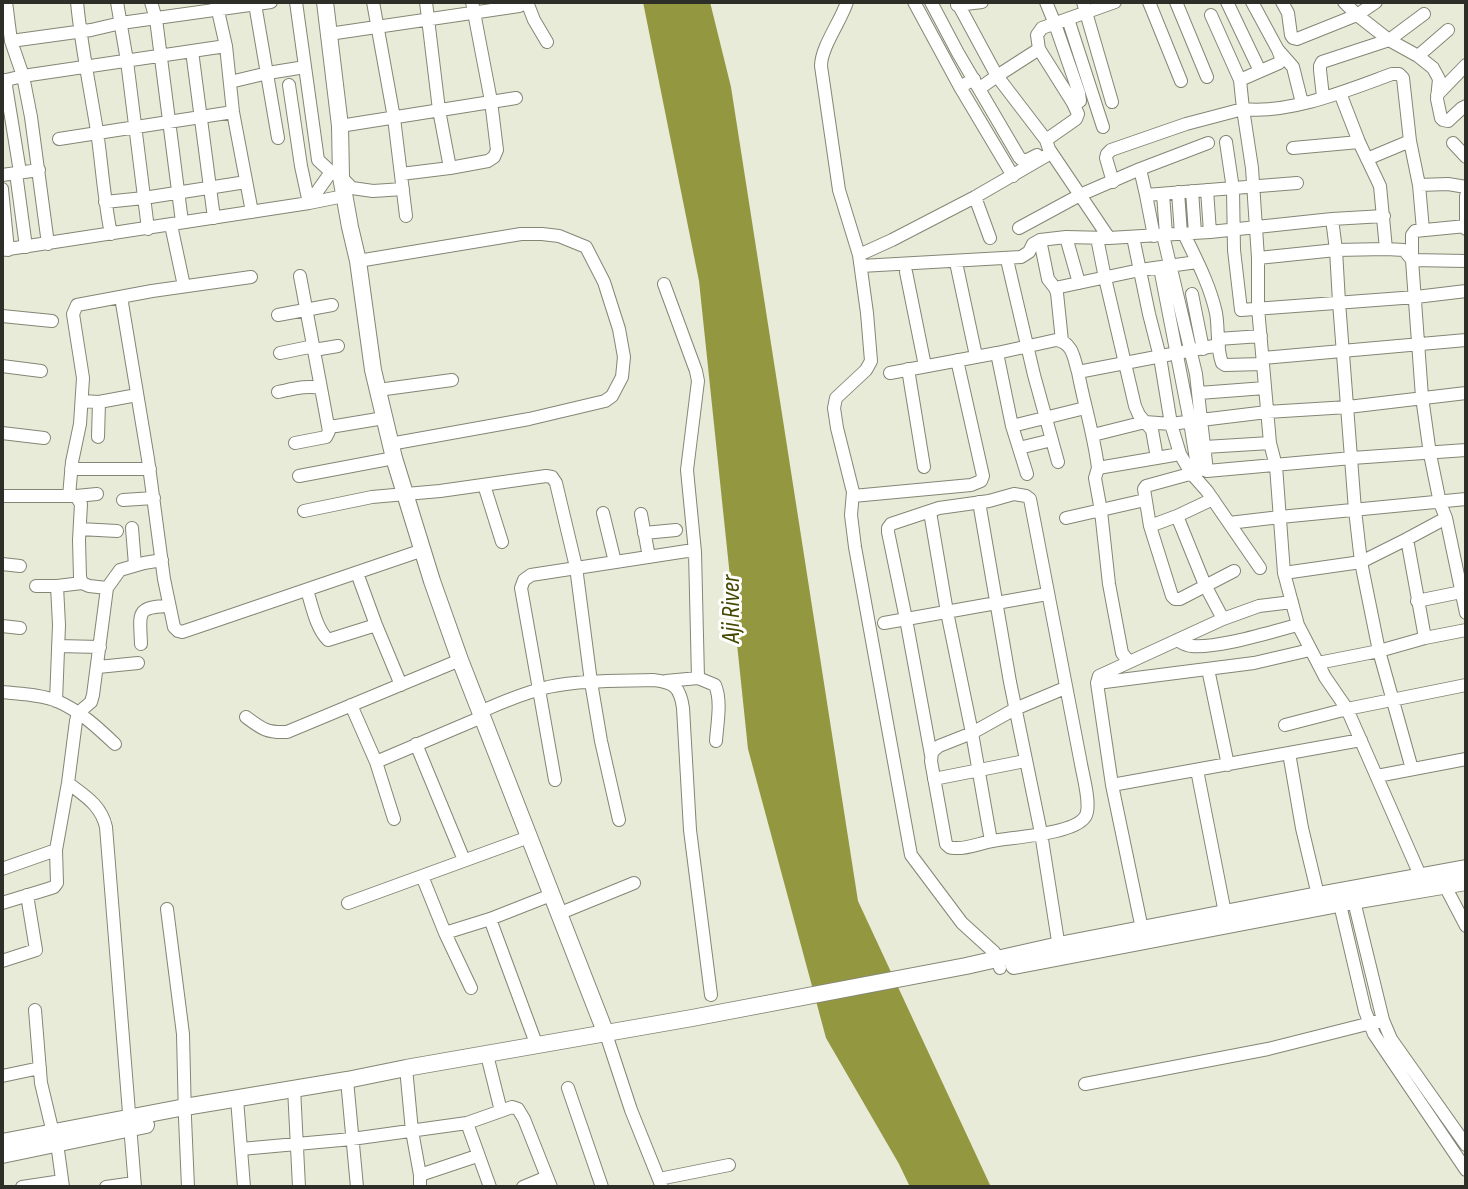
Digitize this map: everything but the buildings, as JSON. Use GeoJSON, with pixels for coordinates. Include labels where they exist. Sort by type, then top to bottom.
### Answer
{"type":"FeatureCollection","features":[{"type":"Feature","properties":{"kind":"main road"},"geometry":{"type":"LineString","coordinates":[[325,2],[340,126],[336,175],[344,197],[356,255],[378,390],[392,451],[460,660],[608,1038]]}},
{"type":"Feature","properties":{"kind":"main road"},"geometry":{"type":"LineString","coordinates":[[1444,879],[1466,868]]}},
{"type":"Feature","properties":{"kind":"main road"},"geometry":{"type":"LineString","coordinates":[[1152,931],[1423,882],[1444,879],[1466,882]]}},
{"type":"Feature","properties":{"kind":"main road"},"geometry":{"type":"LineString","coordinates":[[2,1155],[55,1138],[130,1123],[488,1060],[967,970],[1318,895],[1345,896]]}},
{"type":"Feature","properties":{"kind":"main road"},"geometry":{"type":"LineString","coordinates":[[488,1060],[537,1046],[608,1038]]}},
{"type":"Feature","properties":{"kind":"main road"},"geometry":{"type":"LineString","coordinates":[[2,1142],[55,1138]]}},
{"type":"Feature","properties":{"kind":"street"},"geometry":{"type":"LineString","coordinates":[[6,2],[12,41],[32,117],[48,244]]}},
{"type":"Feature","properties":{"kind":"street"},"geometry":{"type":"LineString","coordinates":[[77,2],[111,234]]}},
{"type":"Feature","properties":{"kind":"street"},"geometry":{"type":"LineString","coordinates":[[117,2],[148,229]]}},
{"type":"Feature","properties":{"kind":"street"},"geometry":{"type":"LineString","coordinates":[[150,2],[156,19],[178,192],[177,253],[184,286]]}},
{"type":"Feature","properties":{"kind":"street"},"geometry":{"type":"LineString","coordinates":[[296,2],[318,160],[352,188],[403,189]]}},
{"type":"Feature","properties":{"kind":"street"},"geometry":{"type":"LineString","coordinates":[[373,2],[394,118],[406,216]]}},
{"type":"Feature","properties":{"kind":"street"},"geometry":{"type":"LineString","coordinates":[[426,2],[439,110],[450,168]]}},
{"type":"Feature","properties":{"kind":"street"},"geometry":{"type":"LineString","coordinates":[[329,34],[429,19],[473,7],[519,6],[527,2],[547,42]]}},
{"type":"Feature","properties":{"kind":"street"},"geometry":{"type":"LineString","coordinates":[[847,2],[823,55],[821,66],[839,190],[860,260],[871,360],[866,370],[836,398],[834,408],[853,496],[851,515],[855,547],[911,855],[962,923],[994,952],[999,963]]}},
{"type":"Feature","properties":{"kind":"street"},"geometry":{"type":"LineString","coordinates":[[914,2],[1013,176]]}},
{"type":"Feature","properties":{"kind":"street"},"geometry":{"type":"LineString","coordinates":[[931,2],[1019,157],[1027,160],[1048,147]]}},
{"type":"Feature","properties":{"kind":"street"},"geometry":{"type":"LineString","coordinates":[[982,2],[957,4],[997,76],[1080,195],[1103,238],[1105,278],[1135,406],[1152,430],[1157,458]]}},
{"type":"Feature","properties":{"kind":"street"},"geometry":{"type":"LineString","coordinates":[[1046,2],[1062,22],[1103,127]]}},
{"type":"Feature","properties":{"kind":"street"},"geometry":{"type":"LineString","coordinates":[[860,260],[892,240],[1013,176],[1076,119],[1074,104],[1038,49],[1038,31],[1062,22],[1085,8],[1115,2]]}},
{"type":"Feature","properties":{"kind":"street"},"geometry":{"type":"LineString","coordinates":[[1149,2],[1181,81]]}},
{"type":"Feature","properties":{"kind":"street"},"geometry":{"type":"LineString","coordinates":[[1176,2],[1207,77]]}},
{"type":"Feature","properties":{"kind":"street"},"geometry":{"type":"LineString","coordinates":[[1227,2],[1261,71]]}},
{"type":"Feature","properties":{"kind":"street"},"geometry":{"type":"LineString","coordinates":[[1240,80],[1279,63],[1281,57],[1252,2]]}},
{"type":"Feature","properties":{"kind":"street"},"geometry":{"type":"LineString","coordinates":[[1282,2],[1288,13],[1293,38],[1302,38],[1357,15],[1376,2]]}},
{"type":"Feature","properties":{"kind":"street"},"geometry":{"type":"LineString","coordinates":[[1344,2],[1389,40],[1418,55],[1436,72],[1439,79],[1437,95],[1441,118],[1445,121],[1466,106]]}},
{"type":"Feature","properties":{"kind":"street"},"geometry":{"type":"LineString","coordinates":[[12,41],[80,32],[217,6],[263,3],[268,73],[278,138]]}},
{"type":"Feature","properties":{"kind":"street"},"geometry":{"type":"LineString","coordinates":[[217,6],[226,46],[233,112],[252,212]]}},
{"type":"Feature","properties":{"kind":"street"},"geometry":{"type":"LineString","coordinates":[[401,174],[450,168],[488,161],[494,157],[497,150],[491,101],[473,7]]}},
{"type":"Feature","properties":{"kind":"street"},"geometry":{"type":"LineString","coordinates":[[1085,8],[1112,102]]}},
{"type":"Feature","properties":{"kind":"street"},"geometry":{"type":"LineString","coordinates":[[1324,97],[1320,70],[1322,62],[1389,40],[1424,14]]}},
{"type":"Feature","properties":{"kind":"street"},"geometry":{"type":"LineString","coordinates":[[1211,15],[1240,80],[1253,186],[1258,308],[1270,443],[1276,466],[1284,573],[1298,625],[1325,677],[1348,709],[1423,882]]}},
{"type":"Feature","properties":{"kind":"street"},"geometry":{"type":"LineString","coordinates":[[1062,22],[1079,93],[1080,101],[1074,104]]}},
{"type":"Feature","properties":{"kind":"street"},"geometry":{"type":"LineString","coordinates":[[1418,55],[1448,30]]}},
{"type":"Feature","properties":{"kind":"street"},"geometry":{"type":"LineString","coordinates":[[26,247],[18,173],[3,80],[226,46]]}},
{"type":"Feature","properties":{"kind":"street"},"geometry":{"type":"LineString","coordinates":[[960,87],[997,76],[1038,49]]}},
{"type":"Feature","properties":{"kind":"street"},"geometry":{"type":"LineString","coordinates":[[1278,50],[1293,67],[1302,103]]}},
{"type":"Feature","properties":{"kind":"street"},"geometry":{"type":"LineString","coordinates":[[192,51],[214,218]]}},
{"type":"Feature","properties":{"kind":"street"},"geometry":{"type":"LineString","coordinates":[[1437,95],[1466,65]]}},
{"type":"Feature","properties":{"kind":"street"},"geometry":{"type":"LineString","coordinates":[[230,82],[305,66]]}},
{"type":"Feature","properties":{"kind":"street"},"geometry":{"type":"LineString","coordinates":[[1113,182],[1106,158],[1111,150],[1186,124],[1243,109],[1276,109],[1302,103],[1399,74],[1403,78],[1423,230]]}},
{"type":"Feature","properties":{"kind":"street"},"geometry":{"type":"LineString","coordinates":[[289,85],[309,203]]}},
{"type":"Feature","properties":{"kind":"street"},"geometry":{"type":"LineString","coordinates":[[1340,93],[1380,186],[1386,249]]}},
{"type":"Feature","properties":{"kind":"street"},"geometry":{"type":"LineString","coordinates":[[340,126],[516,98]]}},
{"type":"Feature","properties":{"kind":"street"},"geometry":{"type":"LineString","coordinates":[[59,139],[233,112]]}},
{"type":"Feature","properties":{"kind":"street"},"geometry":{"type":"LineString","coordinates":[[1367,159],[1410,141]]}},
{"type":"Feature","properties":{"kind":"street"},"geometry":{"type":"LineString","coordinates":[[1226,142],[1233,189],[1234,250],[1241,310]]}},
{"type":"Feature","properties":{"kind":"street"},"geometry":{"type":"LineString","coordinates":[[1293,148],[1359,142]]}},
{"type":"Feature","properties":{"kind":"street"},"geometry":{"type":"LineString","coordinates":[[1019,228],[1080,195],[1208,143]]}},
{"type":"Feature","properties":{"kind":"street"},"geometry":{"type":"LineString","coordinates":[[1453,143],[1466,157]]}},
{"type":"Feature","properties":{"kind":"street"},"geometry":{"type":"LineString","coordinates":[[1140,169],[1146,195],[1161,235]]}},
{"type":"Feature","properties":{"kind":"street"},"geometry":{"type":"LineString","coordinates":[[2,175],[39,170]]}},
{"type":"Feature","properties":{"kind":"street"},"geometry":{"type":"LineString","coordinates":[[309,203],[336,175]]}},
{"type":"Feature","properties":{"kind":"street"},"geometry":{"type":"LineString","coordinates":[[105,202],[246,182]]}},
{"type":"Feature","properties":{"kind":"street"},"geometry":{"type":"LineString","coordinates":[[1146,195],[1297,183]]}},
{"type":"Feature","properties":{"kind":"street"},"geometry":{"type":"LineString","coordinates":[[1419,185],[1448,184],[1466,187]]}},
{"type":"Feature","properties":{"kind":"street"},"geometry":{"type":"LineString","coordinates":[[2,189],[5,250],[344,197]]}},
{"type":"Feature","properties":{"kind":"street"},"geometry":{"type":"LineString","coordinates":[[1207,190],[1210,232]]}},
{"type":"Feature","properties":{"kind":"street"},"geometry":{"type":"LineString","coordinates":[[1187,234],[1192,191]]}},
{"type":"Feature","properties":{"kind":"street"},"geometry":{"type":"LineString","coordinates":[[1178,192],[1187,234],[1216,314],[1220,359],[1225,365],[1466,340]]}},
{"type":"Feature","properties":{"kind":"street"},"geometry":{"type":"LineString","coordinates":[[1163,194],[1161,235],[1177,354],[1205,447],[1199,472]]}},
{"type":"Feature","properties":{"kind":"street"},"geometry":{"type":"LineString","coordinates":[[975,197],[990,238]]}},
{"type":"Feature","properties":{"kind":"street"},"geometry":{"type":"LineString","coordinates":[[1466,197],[1466,228],[1423,230],[1412,235],[1422,397],[1430,454],[1466,613]]}},
{"type":"Feature","properties":{"kind":"street"},"geometry":{"type":"LineString","coordinates":[[860,260],[1021,257],[1040,240],[1066,237],[1187,234],[1384,216]]}},
{"type":"Feature","properties":{"kind":"street"},"geometry":{"type":"LineString","coordinates":[[1332,219],[1361,562],[1379,651],[1412,769]]}},
{"type":"Feature","properties":{"kind":"street"},"geometry":{"type":"LineString","coordinates":[[299,476],[392,451],[605,401],[612,397],[622,377],[623,346],[604,282],[586,247],[559,236],[521,234],[356,255]]}},
{"type":"Feature","properties":{"kind":"street"},"geometry":{"type":"LineString","coordinates":[[1066,237],[1079,283]]}},
{"type":"Feature","properties":{"kind":"street"},"geometry":{"type":"LineString","coordinates":[[1133,237],[1160,357],[1171,424],[1180,454],[1199,472],[1213,499],[1261,568]]}},
{"type":"Feature","properties":{"kind":"street"},"geometry":{"type":"LineString","coordinates":[[1040,240],[1048,279],[1055,288],[1062,341]]}},
{"type":"Feature","properties":{"kind":"street"},"geometry":{"type":"LineString","coordinates":[[1258,258],[1336,250],[1386,249],[1404,250],[1412,260]]}},
{"type":"Feature","properties":{"kind":"street"},"geometry":{"type":"LineString","coordinates":[[1412,260],[1466,261]]}},
{"type":"Feature","properties":{"kind":"street"},"geometry":{"type":"LineString","coordinates":[[1055,288],[1140,270],[1197,262]]}},
{"type":"Feature","properties":{"kind":"street"},"geometry":{"type":"LineString","coordinates":[[1008,264],[1058,462]]}},
{"type":"Feature","properties":{"kind":"street"},"geometry":{"type":"LineString","coordinates":[[957,267],[975,356]]}},
{"type":"Feature","properties":{"kind":"street"},"geometry":{"type":"LineString","coordinates":[[1165,267],[1197,350]]}},
{"type":"Feature","properties":{"kind":"street"},"geometry":{"type":"LineString","coordinates":[[906,272],[925,366]]}},
{"type":"Feature","properties":{"kind":"street"},"geometry":{"type":"LineString","coordinates":[[295,443],[326,437],[328,434],[300,276]]}},
{"type":"Feature","properties":{"kind":"street"},"geometry":{"type":"LineString","coordinates":[[82,583],[81,504],[72,496],[71,468],[83,378],[74,309],[81,304],[251,277]]}},
{"type":"Feature","properties":{"kind":"street"},"geometry":{"type":"LineString","coordinates":[[664,284],[698,381],[687,470],[695,552],[698,678]]}},
{"type":"Feature","properties":{"kind":"street"},"geometry":{"type":"LineString","coordinates":[[1216,314],[1258,308],[1466,291]]}},
{"type":"Feature","properties":{"kind":"street"},"geometry":{"type":"LineString","coordinates":[[1192,294],[1199,393],[1196,421],[1199,472]]}},
{"type":"Feature","properties":{"kind":"street"},"geometry":{"type":"LineString","coordinates":[[121,297],[150,469],[169,606],[174,627],[178,631],[182,632],[423,550]]}},
{"type":"Feature","properties":{"kind":"street"},"geometry":{"type":"LineString","coordinates":[[278,315],[332,305]]}},
{"type":"Feature","properties":{"kind":"street"},"geometry":{"type":"LineString","coordinates":[[2,316],[52,321]]}},
{"type":"Feature","properties":{"kind":"street"},"geometry":{"type":"LineString","coordinates":[[1078,372],[1197,350],[1218,342],[1261,336]]}},
{"type":"Feature","properties":{"kind":"street"},"geometry":{"type":"LineString","coordinates":[[890,373],[1056,340],[1066,342],[1078,372],[1093,435],[1098,468],[1095,478],[1109,584],[1122,653],[1129,662]]}},
{"type":"Feature","properties":{"kind":"street"},"geometry":{"type":"LineString","coordinates":[[280,353],[338,346]]}},
{"type":"Feature","properties":{"kind":"street"},"geometry":{"type":"LineString","coordinates":[[998,352],[1012,426],[1027,474]]}},
{"type":"Feature","properties":{"kind":"street"},"geometry":{"type":"LineString","coordinates":[[853,496],[971,485],[981,481],[983,476],[957,360]]}},
{"type":"Feature","properties":{"kind":"street"},"geometry":{"type":"LineString","coordinates":[[2,366],[41,371]]}},
{"type":"Feature","properties":{"kind":"street"},"geometry":{"type":"LineString","coordinates":[[908,369],[924,467]]}},
{"type":"Feature","properties":{"kind":"street"},"geometry":{"type":"LineString","coordinates":[[378,390],[452,380]]}},
{"type":"Feature","properties":{"kind":"street"},"geometry":{"type":"LineString","coordinates":[[278,392],[301,387],[321,388]]}},
{"type":"Feature","properties":{"kind":"street"},"geometry":{"type":"LineString","coordinates":[[1199,393],[1265,388]]}},
{"type":"Feature","properties":{"kind":"street"},"geometry":{"type":"LineString","coordinates":[[1093,435],[1145,422],[1171,424],[1466,393]]}},
{"type":"Feature","properties":{"kind":"street"},"geometry":{"type":"LineString","coordinates":[[82,401],[99,402],[137,395]]}},
{"type":"Feature","properties":{"kind":"street"},"geometry":{"type":"LineString","coordinates":[[98,437],[99,402]]}},
{"type":"Feature","properties":{"kind":"street"},"geometry":{"type":"LineString","coordinates":[[1012,426],[1085,408]]}},
{"type":"Feature","properties":{"kind":"street"},"geometry":{"type":"LineString","coordinates":[[328,426],[384,418]]}},
{"type":"Feature","properties":{"kind":"street"},"geometry":{"type":"LineString","coordinates":[[2,433],[44,438]]}},
{"type":"Feature","properties":{"kind":"street"},"geometry":{"type":"LineString","coordinates":[[1019,449],[1052,440]]}},
{"type":"Feature","properties":{"kind":"street"},"geometry":{"type":"LineString","coordinates":[[1205,447],[1270,443]]}},
{"type":"Feature","properties":{"kind":"street"},"geometry":{"type":"LineString","coordinates":[[1234,571],[1180,599],[1175,599],[1150,526],[1145,500],[1146,486],[1199,472],[1466,450]]}},
{"type":"Feature","properties":{"kind":"street"},"geometry":{"type":"LineString","coordinates":[[1098,468],[1180,454]]}},
{"type":"Feature","properties":{"kind":"street"},"geometry":{"type":"LineString","coordinates":[[71,468],[150,469]]}},
{"type":"Feature","properties":{"kind":"street"},"geometry":{"type":"LineString","coordinates":[[304,511],[372,497],[552,477],[556,483],[576,567],[601,741],[620,820]]}},
{"type":"Feature","properties":{"kind":"street"},"geometry":{"type":"LineString","coordinates":[[484,485],[502,542]]}},
{"type":"Feature","properties":{"kind":"street"},"geometry":{"type":"LineString","coordinates":[[2,496],[97,494]]}},
{"type":"Feature","properties":{"kind":"street"},"geometry":{"type":"LineString","coordinates":[[1014,494],[1030,499],[1088,805],[1083,820],[1073,825],[1058,831],[969,847],[953,849],[946,844],[888,528],[897,522],[930,512],[1014,494]]}},
{"type":"Feature","properties":{"kind":"street"},"geometry":{"type":"LineString","coordinates":[[123,500],[154,498]]}},
{"type":"Feature","properties":{"kind":"street"},"geometry":{"type":"LineString","coordinates":[[1150,526],[1213,499]]}},
{"type":"Feature","properties":{"kind":"street"},"geometry":{"type":"LineString","coordinates":[[1229,523],[1466,499]]}},
{"type":"Feature","properties":{"kind":"street"},"geometry":{"type":"LineString","coordinates":[[1066,518],[1145,500]]}},
{"type":"Feature","properties":{"kind":"street"},"geometry":{"type":"LineString","coordinates":[[979,502],[1060,951]]}},
{"type":"Feature","properties":{"kind":"street"},"geometry":{"type":"LineString","coordinates":[[930,512],[991,841]]}},
{"type":"Feature","properties":{"kind":"street"},"geometry":{"type":"LineString","coordinates":[[603,513],[615,562]]}},
{"type":"Feature","properties":{"kind":"street"},"geometry":{"type":"LineString","coordinates":[[640,514],[649,557]]}},
{"type":"Feature","properties":{"kind":"street"},"geometry":{"type":"LineString","coordinates":[[1177,516],[1205,585],[1223,619]]}},
{"type":"Feature","properties":{"kind":"street"},"geometry":{"type":"LineString","coordinates":[[1284,573],[1361,562],[1446,519]]}},
{"type":"Feature","properties":{"kind":"street"},"geometry":{"type":"LineString","coordinates":[[132,528],[135,565]]}},
{"type":"Feature","properties":{"kind":"street"},"geometry":{"type":"LineString","coordinates":[[80,529],[117,531]]}},
{"type":"Feature","properties":{"kind":"street"},"geometry":{"type":"LineString","coordinates":[[644,533],[676,530]]}},
{"type":"Feature","properties":{"kind":"street"},"geometry":{"type":"LineString","coordinates":[[1407,539],[1425,638]]}},
{"type":"Feature","properties":{"kind":"street"},"geometry":{"type":"LineString","coordinates":[[555,780],[522,589],[524,580],[531,575],[576,567],[695,552]]}},
{"type":"Feature","properties":{"kind":"street"},"geometry":{"type":"LineString","coordinates":[[2,903],[54,887],[57,883],[56,850],[68,783],[72,737],[78,713],[91,702],[107,588],[120,570],[162,560]]}},
{"type":"Feature","properties":{"kind":"street"},"geometry":{"type":"LineString","coordinates":[[2,564],[20,566]]}},
{"type":"Feature","properties":{"kind":"street"},"geometry":{"type":"LineString","coordinates":[[358,573],[401,685]]}},
{"type":"Feature","properties":{"kind":"street"},"geometry":{"type":"LineString","coordinates":[[36,586],[82,583],[107,588]]}},
{"type":"Feature","properties":{"kind":"street"},"geometry":{"type":"LineString","coordinates":[[56,701],[59,625],[57,586]]}},
{"type":"Feature","properties":{"kind":"street"},"geometry":{"type":"LineString","coordinates":[[307,590],[324,638],[328,640],[376,625]]}},
{"type":"Feature","properties":{"kind":"street"},"geometry":{"type":"LineString","coordinates":[[1418,601],[1461,592]]}},
{"type":"Feature","properties":{"kind":"street"},"geometry":{"type":"LineString","coordinates":[[884,623],[1047,594]]}},
{"type":"Feature","properties":{"kind":"street"},"geometry":{"type":"LineString","coordinates":[[1152,931],[1112,785],[1097,683],[1099,676],[1223,619],[1259,606],[1292,602]]}},
{"type":"Feature","properties":{"kind":"street"},"geometry":{"type":"LineString","coordinates":[[141,644],[142,612],[146,608],[169,606]]}},
{"type":"Feature","properties":{"kind":"street"},"geometry":{"type":"LineString","coordinates":[[1177,640],[1194,646],[1221,643],[1298,625]]}},
{"type":"Feature","properties":{"kind":"street"},"geometry":{"type":"LineString","coordinates":[[2,626],[20,628]]}},
{"type":"Feature","properties":{"kind":"street"},"geometry":{"type":"LineString","coordinates":[[1318,663],[1466,630]]}},
{"type":"Feature","properties":{"kind":"street"},"geometry":{"type":"LineString","coordinates":[[1221,643],[1224,666]]}},
{"type":"Feature","properties":{"kind":"street"},"geometry":{"type":"LineString","coordinates":[[58,646],[100,647]]}},
{"type":"Feature","properties":{"kind":"street"},"geometry":{"type":"LineString","coordinates":[[1097,683],[1254,663],[1310,649]]}},
{"type":"Feature","properties":{"kind":"street"},"geometry":{"type":"LineString","coordinates":[[246,717],[269,732],[287,732],[460,660]]}},
{"type":"Feature","properties":{"kind":"street"},"geometry":{"type":"LineString","coordinates":[[98,667],[138,663]]}},
{"type":"Feature","properties":{"kind":"street"},"geometry":{"type":"LineString","coordinates":[[1208,669],[1228,765]]}},
{"type":"Feature","properties":{"kind":"street"},"geometry":{"type":"LineString","coordinates":[[376,762],[510,699],[538,690],[591,682],[698,678],[715,685],[718,692],[716,741]]}},
{"type":"Feature","properties":{"kind":"street"},"geometry":{"type":"LineString","coordinates":[[666,681],[674,685],[682,699],[690,830],[711,995]]}},
{"type":"Feature","properties":{"kind":"street"},"geometry":{"type":"LineString","coordinates":[[1285,725],[1392,699],[1466,685]]}},
{"type":"Feature","properties":{"kind":"street"},"geometry":{"type":"LineString","coordinates":[[931,755],[939,746],[1065,688]]}},
{"type":"Feature","properties":{"kind":"street"},"geometry":{"type":"LineString","coordinates":[[2,692],[42,697],[74,709],[115,744]]}},
{"type":"Feature","properties":{"kind":"street"},"geometry":{"type":"LineString","coordinates":[[351,705],[376,762],[394,819]]}},
{"type":"Feature","properties":{"kind":"street"},"geometry":{"type":"LineString","coordinates":[[1112,785],[1361,740]]}},
{"type":"Feature","properties":{"kind":"street"},"geometry":{"type":"LineString","coordinates":[[416,744],[464,860]]}},
{"type":"Feature","properties":{"kind":"street"},"geometry":{"type":"LineString","coordinates":[[1289,753],[1302,828],[1318,895]]}},
{"type":"Feature","properties":{"kind":"street"},"geometry":{"type":"LineString","coordinates":[[1377,776],[1466,759]]}},
{"type":"Feature","properties":{"kind":"street"},"geometry":{"type":"LineString","coordinates":[[934,779],[1025,761]]}},
{"type":"Feature","properties":{"kind":"street"},"geometry":{"type":"LineString","coordinates":[[1197,770],[1225,913]]}},
{"type":"Feature","properties":{"kind":"street"},"geometry":{"type":"LineString","coordinates":[[68,783],[100,809],[106,827],[135,1185],[106,1187]]}},
{"type":"Feature","properties":{"kind":"street"},"geometry":{"type":"LineString","coordinates":[[348,903],[529,837]]}},
{"type":"Feature","properties":{"kind":"street"},"geometry":{"type":"LineString","coordinates":[[2,869],[56,850]]}},
{"type":"Feature","properties":{"kind":"street"},"geometry":{"type":"LineString","coordinates":[[422,876],[471,988]]}},
{"type":"Feature","properties":{"kind":"street"},"geometry":{"type":"LineString","coordinates":[[1444,879],[1466,926]]}},
{"type":"Feature","properties":{"kind":"street"},"geometry":{"type":"LineString","coordinates":[[558,914],[634,883]]}},
{"type":"Feature","properties":{"kind":"street"},"geometry":{"type":"LineString","coordinates":[[2,961],[36,950],[27,895]]}},
{"type":"Feature","properties":{"kind":"street"},"geometry":{"type":"LineString","coordinates":[[445,933],[551,895]]}},
{"type":"Feature","properties":{"kind":"street"},"geometry":{"type":"LineString","coordinates":[[1345,896],[1391,1039],[1466,1145]]}},
{"type":"Feature","properties":{"kind":"street"},"geometry":{"type":"LineString","coordinates":[[1345,896],[1369,1023],[1466,1170]]}},
{"type":"Feature","properties":{"kind":"street"},"geometry":{"type":"LineString","coordinates":[[167,909],[182,1023],[188,1187]]}},
{"type":"Feature","properties":{"kind":"street"},"geometry":{"type":"LineString","coordinates":[[489,919],[537,1046]]}},
{"type":"Feature","properties":{"kind":"street"},"geometry":{"type":"LineString","coordinates":[[22,1187],[62,1184],[55,1138],[41,1083],[35,1010]]}},
{"type":"Feature","properties":{"kind":"street"},"geometry":{"type":"LineString","coordinates":[[1085,1084],[1268,1049],[1383,1020]]}},
{"type":"Feature","properties":{"kind":"street"},"geometry":{"type":"LineString","coordinates":[[608,1038],[631,1110],[660,1183],[729,1165]]}},
{"type":"Feature","properties":{"kind":"street"},"geometry":{"type":"LineString","coordinates":[[488,1060],[501,1111]]}},
{"type":"Feature","properties":{"kind":"street"},"geometry":{"type":"LineString","coordinates":[[2,1076],[40,1068]]}},
{"type":"Feature","properties":{"kind":"street"},"geometry":{"type":"LineString","coordinates":[[406,1073],[420,1181],[477,1156]]}},
{"type":"Feature","properties":{"kind":"street"},"geometry":{"type":"LineString","coordinates":[[348,1085],[357,1187]]}},
{"type":"Feature","properties":{"kind":"street"},"geometry":{"type":"LineString","coordinates":[[568,1088],[602,1187]]}},
{"type":"Feature","properties":{"kind":"street"},"geometry":{"type":"LineString","coordinates":[[294,1093],[299,1187]]}},
{"type":"Feature","properties":{"kind":"street"},"geometry":{"type":"LineString","coordinates":[[237,1104],[244,1187]]}},
{"type":"Feature","properties":{"kind":"street"},"geometry":{"type":"LineString","coordinates":[[241,1149],[352,1139],[467,1123],[512,1107],[518,1109],[524,1119],[549,1182],[523,1187]]}},
{"type":"Feature","properties":{"kind":"street"},"geometry":{"type":"LineString","coordinates":[[467,1123],[490,1187]]}},
{"type":"Feature","properties":{"kind":"shaded area"},"geometry":{"type":"Polygon","coordinates":[[[643,2],[710,2],[731,87],[858,901],[991,1187],[910,1187],[826,1038],[748,749],[699,281],[643,2]]]}},
{"type":"Feature","properties":{"kind":"water label","name":"Aji River"},"geometry":{"type":"Point","coordinates":[732,609]}}]}
